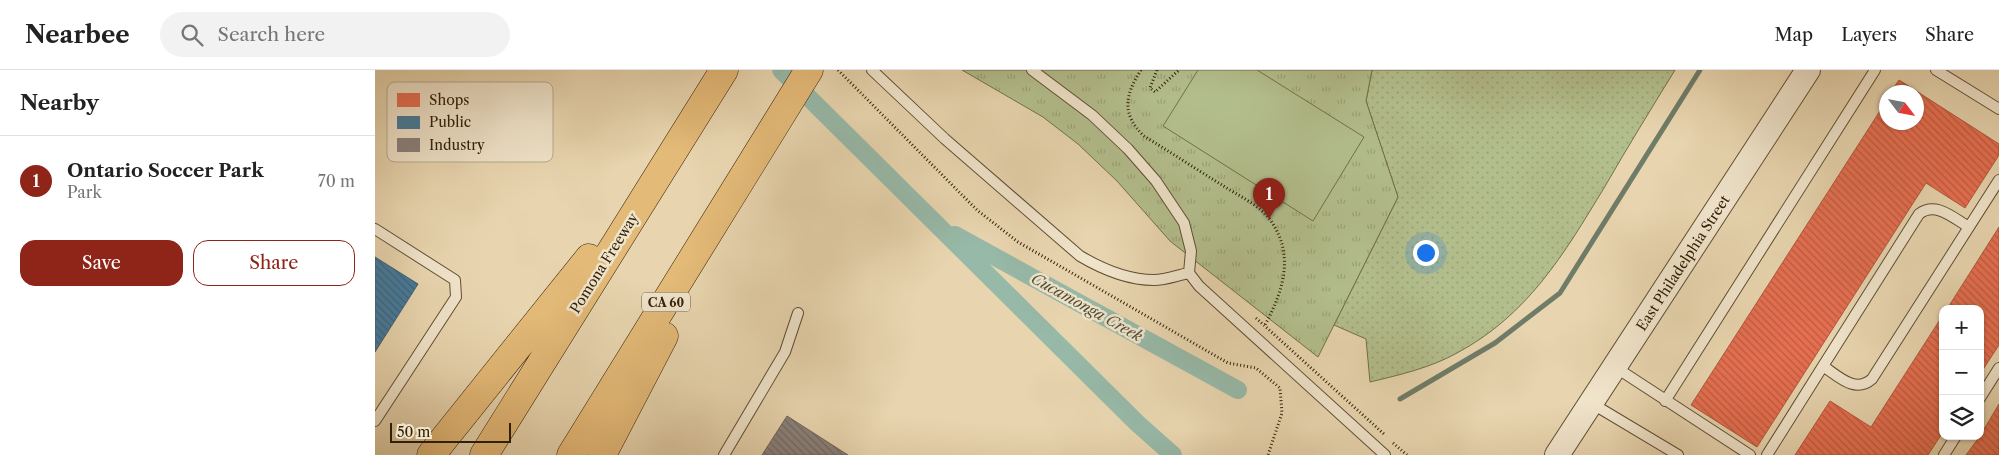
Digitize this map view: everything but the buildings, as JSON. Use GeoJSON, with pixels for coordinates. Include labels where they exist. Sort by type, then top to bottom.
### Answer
{"type":"FeatureCollection","features":[{"type":"Feature","properties":{"kind":"highway","name":"Pomona Freeway"},"geometry":{"type":"LineString","coordinates":[[483,455],[724,70]]}},
{"type":"Feature","properties":{"kind":"highway","name":"CA 60"},"geometry":{"type":"LineString","coordinates":[[571,455],[809,70]]}},
{"type":"Feature","properties":{"kind":"highway"},"geometry":{"type":"LineString","coordinates":[[602,455],[762,148]]}},
{"type":"Feature","properties":{"kind":"highway"},"geometry":{"type":"LineString","coordinates":[[431,455],[668,160]]}},
{"type":"Feature","properties":{"kind":"street","name":"East Philadelphia Street"},"geometry":{"type":"LineString","coordinates":[[1557,455],[1807,70]]}},
{"type":"Feature","properties":{"kind":"lane"},"geometry":{"type":"LineString","coordinates":[[872,70],[945,139],[1080,256],[1101,268],[1127,276],[1155,280],[1189,273]]}},
{"type":"Feature","properties":{"kind":"lane"},"geometry":{"type":"LineString","coordinates":[[1032,70],[1092,116],[1134,155],[1157,181],[1183,224],[1191,251],[1189,273],[1209,296],[1385,455]]}},
{"type":"Feature","properties":{"kind":"lane"},"geometry":{"type":"LineString","coordinates":[[1665,401],[1875,70]]}},
{"type":"Feature","properties":{"kind":"lane"},"geometry":{"type":"LineString","coordinates":[[1936,70],[1999,109]]}},
{"type":"Feature","properties":{"kind":"lane"},"geometry":{"type":"LineString","coordinates":[[1823,366],[1851,384],[1863,385],[1872,379],[1999,180]]}},
{"type":"Feature","properties":{"kind":"lane"},"geometry":{"type":"LineString","coordinates":[[1767,455],[1919,214],[1927,208],[1935,208],[1969,228]]}},
{"type":"Feature","properties":{"kind":"lane"},"geometry":{"type":"LineString","coordinates":[[375,229],[455,280],[456,297],[375,421]]}},
{"type":"Feature","properties":{"kind":"lane"},"geometry":{"type":"LineString","coordinates":[[724,455],[785,352],[798,312]]}},
{"type":"Feature","properties":{"kind":"lane"},"geometry":{"type":"LineString","coordinates":[[1615,368],[1751,455]]}},
{"type":"Feature","properties":{"kind":"lane"},"geometry":{"type":"LineString","coordinates":[[1982,395],[1999,368]]}},
{"type":"Feature","properties":{"kind":"lane"},"geometry":{"type":"LineString","coordinates":[[1591,403],[1678,455]]}},
{"type":"Feature","properties":{"kind":"lane"},"geometry":{"type":"LineString","coordinates":[[1944,455],[1953,440]]}},
{"type":"Feature","properties":{"kind":"path"},"geometry":{"type":"LineString","coordinates":[[1141,70],[1129,90],[1129,111],[1133,126],[1144,136],[1253,205],[1271,220],[1281,242],[1286,268],[1281,292],[1265,325]]}},
{"type":"Feature","properties":{"kind":"path"},"geometry":{"type":"LineString","coordinates":[[1157,70],[1150,88],[1155,92],[1179,70]]}},
{"type":"Feature","properties":{"kind":"path"},"geometry":{"type":"LineString","coordinates":[[1256,318],[1407,455]]}},
{"type":"Feature","properties":{"kind":"green space"},"geometry":{"type":"Polygon","coordinates":[[[962,70],[1372,70],[1366,101],[1398,197],[1318,357],[1170,241],[1117,181],[1078,144],[1043,117],[962,70]]]}},
{"type":"Feature","properties":{"kind":"green space"},"geometry":{"type":"Polygon","coordinates":[[[1198,70],[1257,70],[1364,137],[1313,221],[1163,126],[1198,70]]]}},
{"type":"Feature","properties":{"kind":"green space"},"geometry":{"type":"Polygon","coordinates":[[[1372,70],[1675,70],[1559,259],[1524,301],[1482,338],[1457,353],[1425,367],[1370,382],[1366,339],[1334,325],[1398,197],[1366,101],[1372,70]]]}},
{"type":"Feature","properties":{"kind":"waterway","name":"Cucamonga Creek"},"geometry":{"type":"LineString","coordinates":[[781,70],[1137,423],[1173,455]]}},
{"type":"Feature","properties":{"kind":"waterway"},"geometry":{"type":"LineString","coordinates":[[1400,399],[1495,343],[1560,293],[1700,70]]}},
{"type":"Feature","properties":{"kind":"waterway","name":"Cucamonga Creek"},"geometry":{"type":"LineString","coordinates":[[955,235],[1238,390]]}},
{"type":"Feature","properties":{"kind":"place","name":"Ontario Soccer Park"},"geometry":{"type":"Point","coordinates":[1269,219]}}]}
